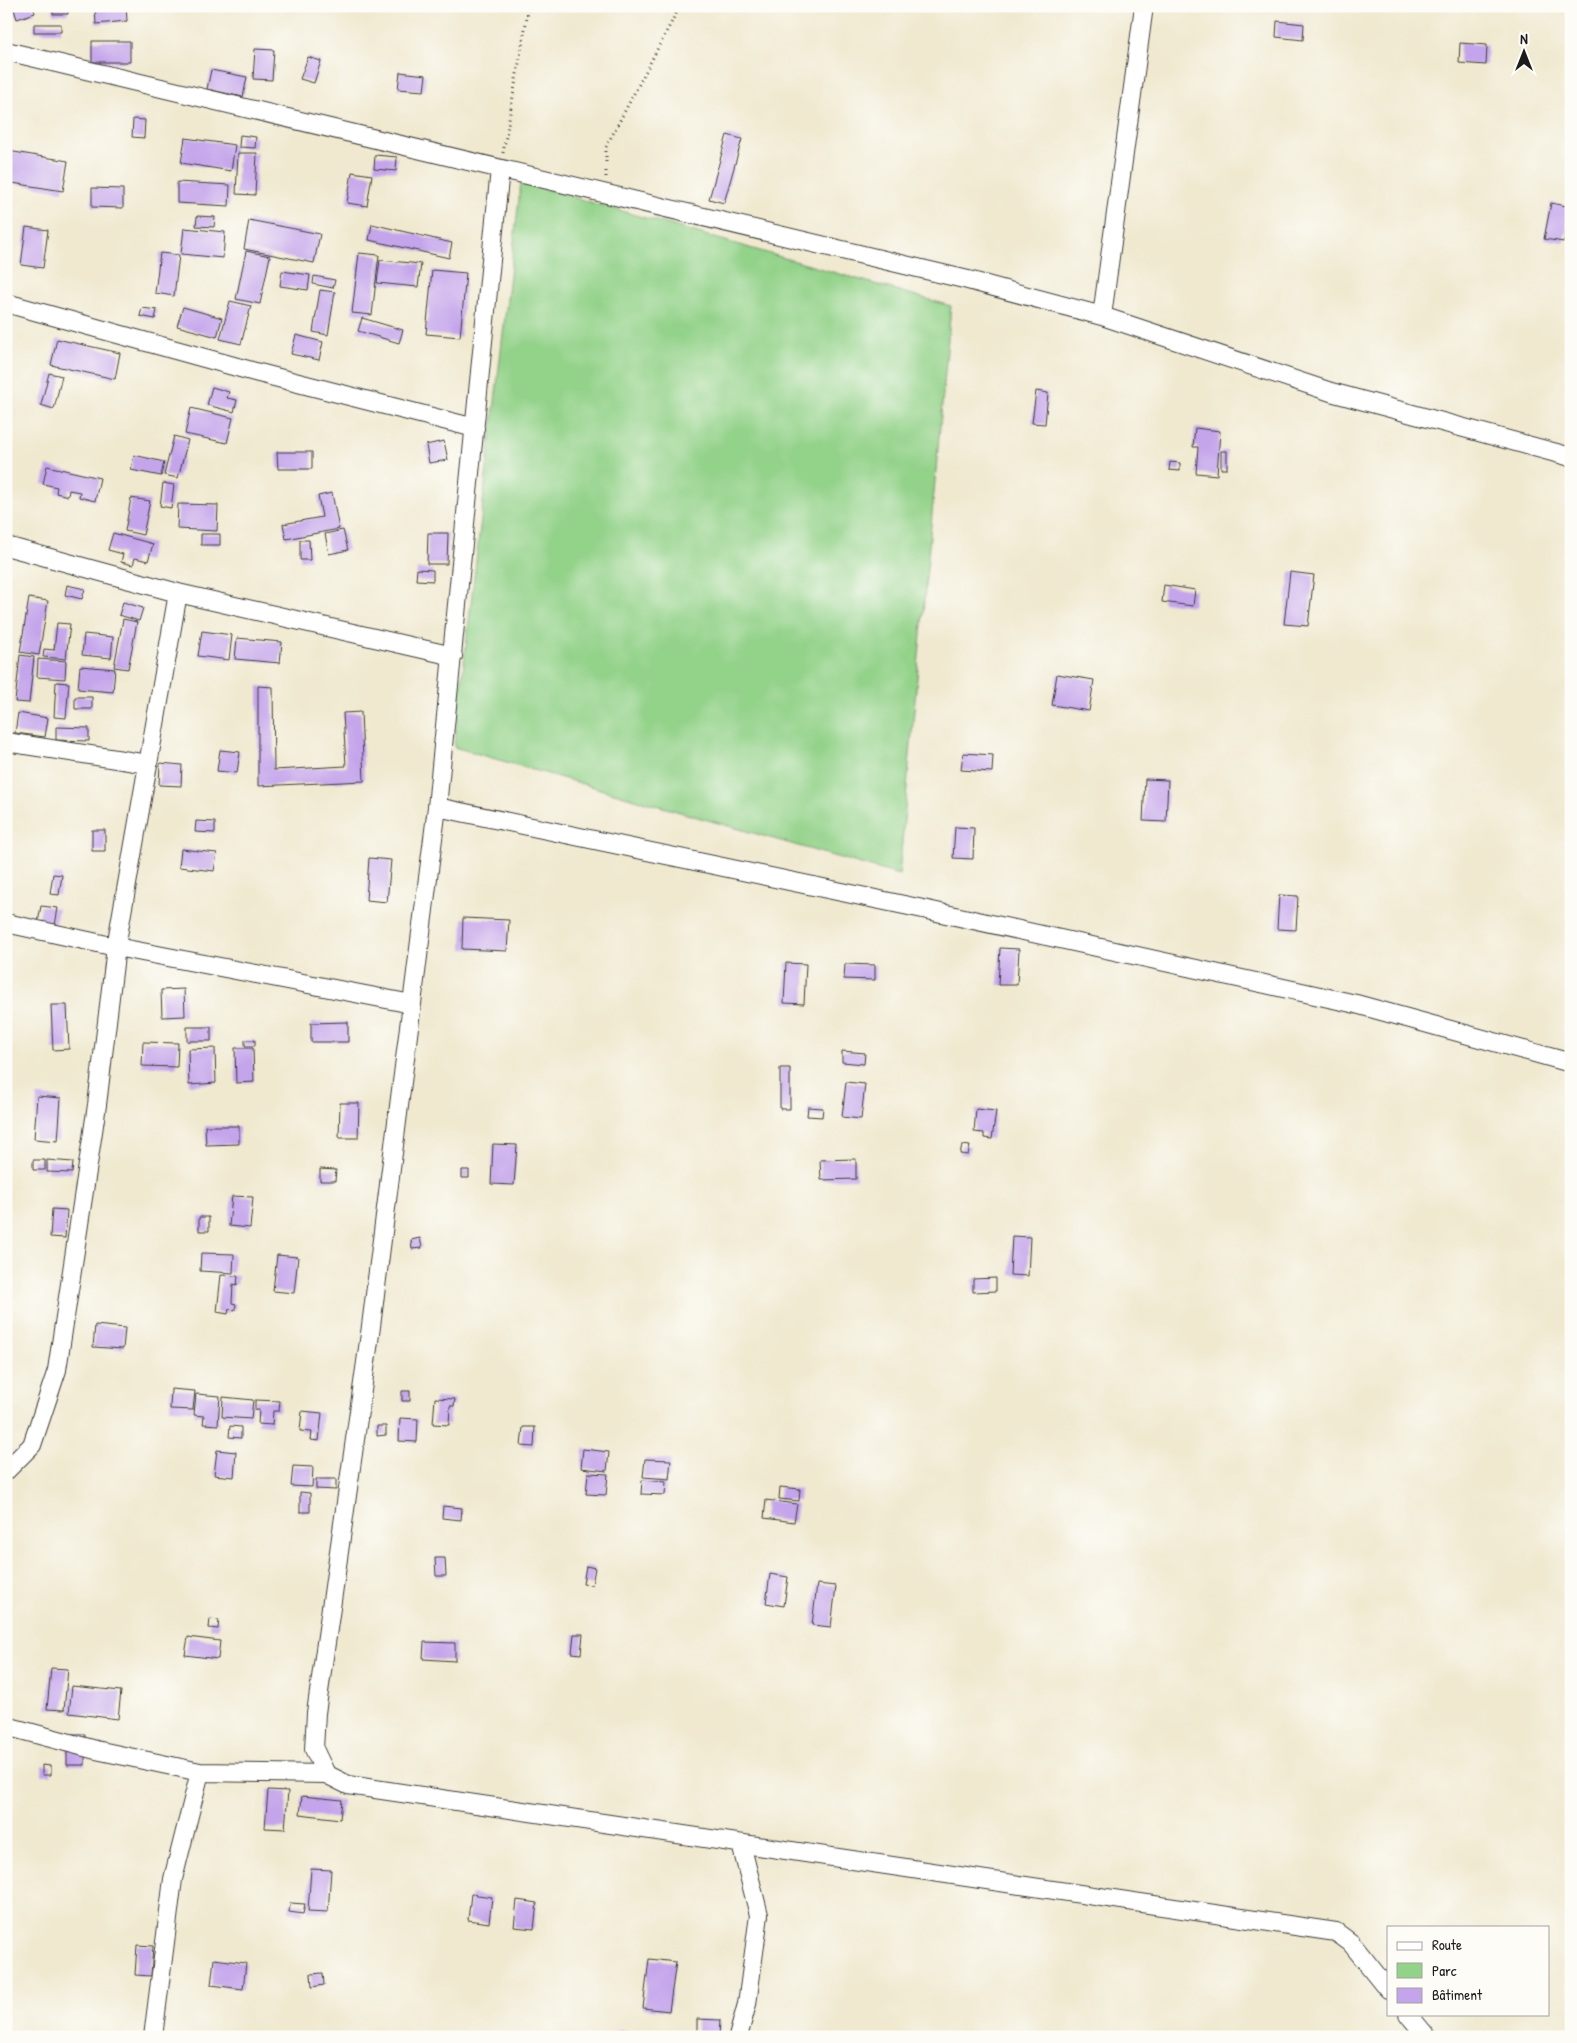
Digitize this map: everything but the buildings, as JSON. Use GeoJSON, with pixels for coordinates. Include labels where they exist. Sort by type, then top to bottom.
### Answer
{"type":"FeatureCollection","features":[{"type":"Feature","properties":{"kind":"street"},"geometry":{"type":"LineString","coordinates":[[1102,316],[1144,6]]}},
{"type":"Feature","properties":{"kind":"street"},"geometry":{"type":"LineString","coordinates":[[6,51],[968,280],[1102,316],[1331,392],[1571,457]]}},
{"type":"Feature","properties":{"kind":"street"},"geometry":{"type":"LineString","coordinates":[[326,1774],[314,1749],[316,1713],[370,1334],[437,807],[500,169]]}},
{"type":"Feature","properties":{"kind":"street"},"geometry":{"type":"LineString","coordinates":[[6,303],[256,372],[475,428]]}},
{"type":"Feature","properties":{"kind":"street"},"geometry":{"type":"LineString","coordinates":[[6,546],[178,592],[453,656]]}},
{"type":"Feature","properties":{"kind":"street"},"geometry":{"type":"LineString","coordinates":[[6,1471],[32,1445],[57,1370],[97,1105],[116,947],[178,592]]}},
{"type":"Feature","properties":{"kind":"street"},"geometry":{"type":"LineString","coordinates":[[6,742],[148,764]]}},
{"type":"Feature","properties":{"kind":"street"},"geometry":{"type":"LineString","coordinates":[[437,807],[913,907],[1356,1004],[1571,1063]]}},
{"type":"Feature","properties":{"kind":"street"},"geometry":{"type":"LineString","coordinates":[[6,923],[116,947],[412,1004]]}},
{"type":"Feature","properties":{"kind":"street"},"geometry":{"type":"LineString","coordinates":[[6,1726],[96,1750],[200,1772],[326,1774],[348,1785],[1336,1932],[1351,1943],[1387,1988]]}},
{"type":"Feature","properties":{"kind":"street"},"geometry":{"type":"LineString","coordinates":[[153,2037],[173,1879],[200,1772]]}},
{"type":"Feature","properties":{"kind":"street"},"geometry":{"type":"LineString","coordinates":[[738,2037],[746,2004],[759,1915],[741,1844]]}},
{"type":"Feature","properties":{"kind":"street"},"geometry":{"type":"LineString","coordinates":[[1410,2016],[1427,2037]]}},
{"type":"Feature","properties":{"kind":"path"},"geometry":{"type":"LineString","coordinates":[[500,169],[529,6]]}},
{"type":"Feature","properties":{"kind":"path"},"geometry":{"type":"LineString","coordinates":[[607,195],[606,147],[680,6]]}},
{"type":"Feature","properties":{"kind":"green space"},"geometry":{"type":"Polygon","coordinates":[[[521,182],[951,306],[899,875],[454,747],[521,182]]]}}]}
